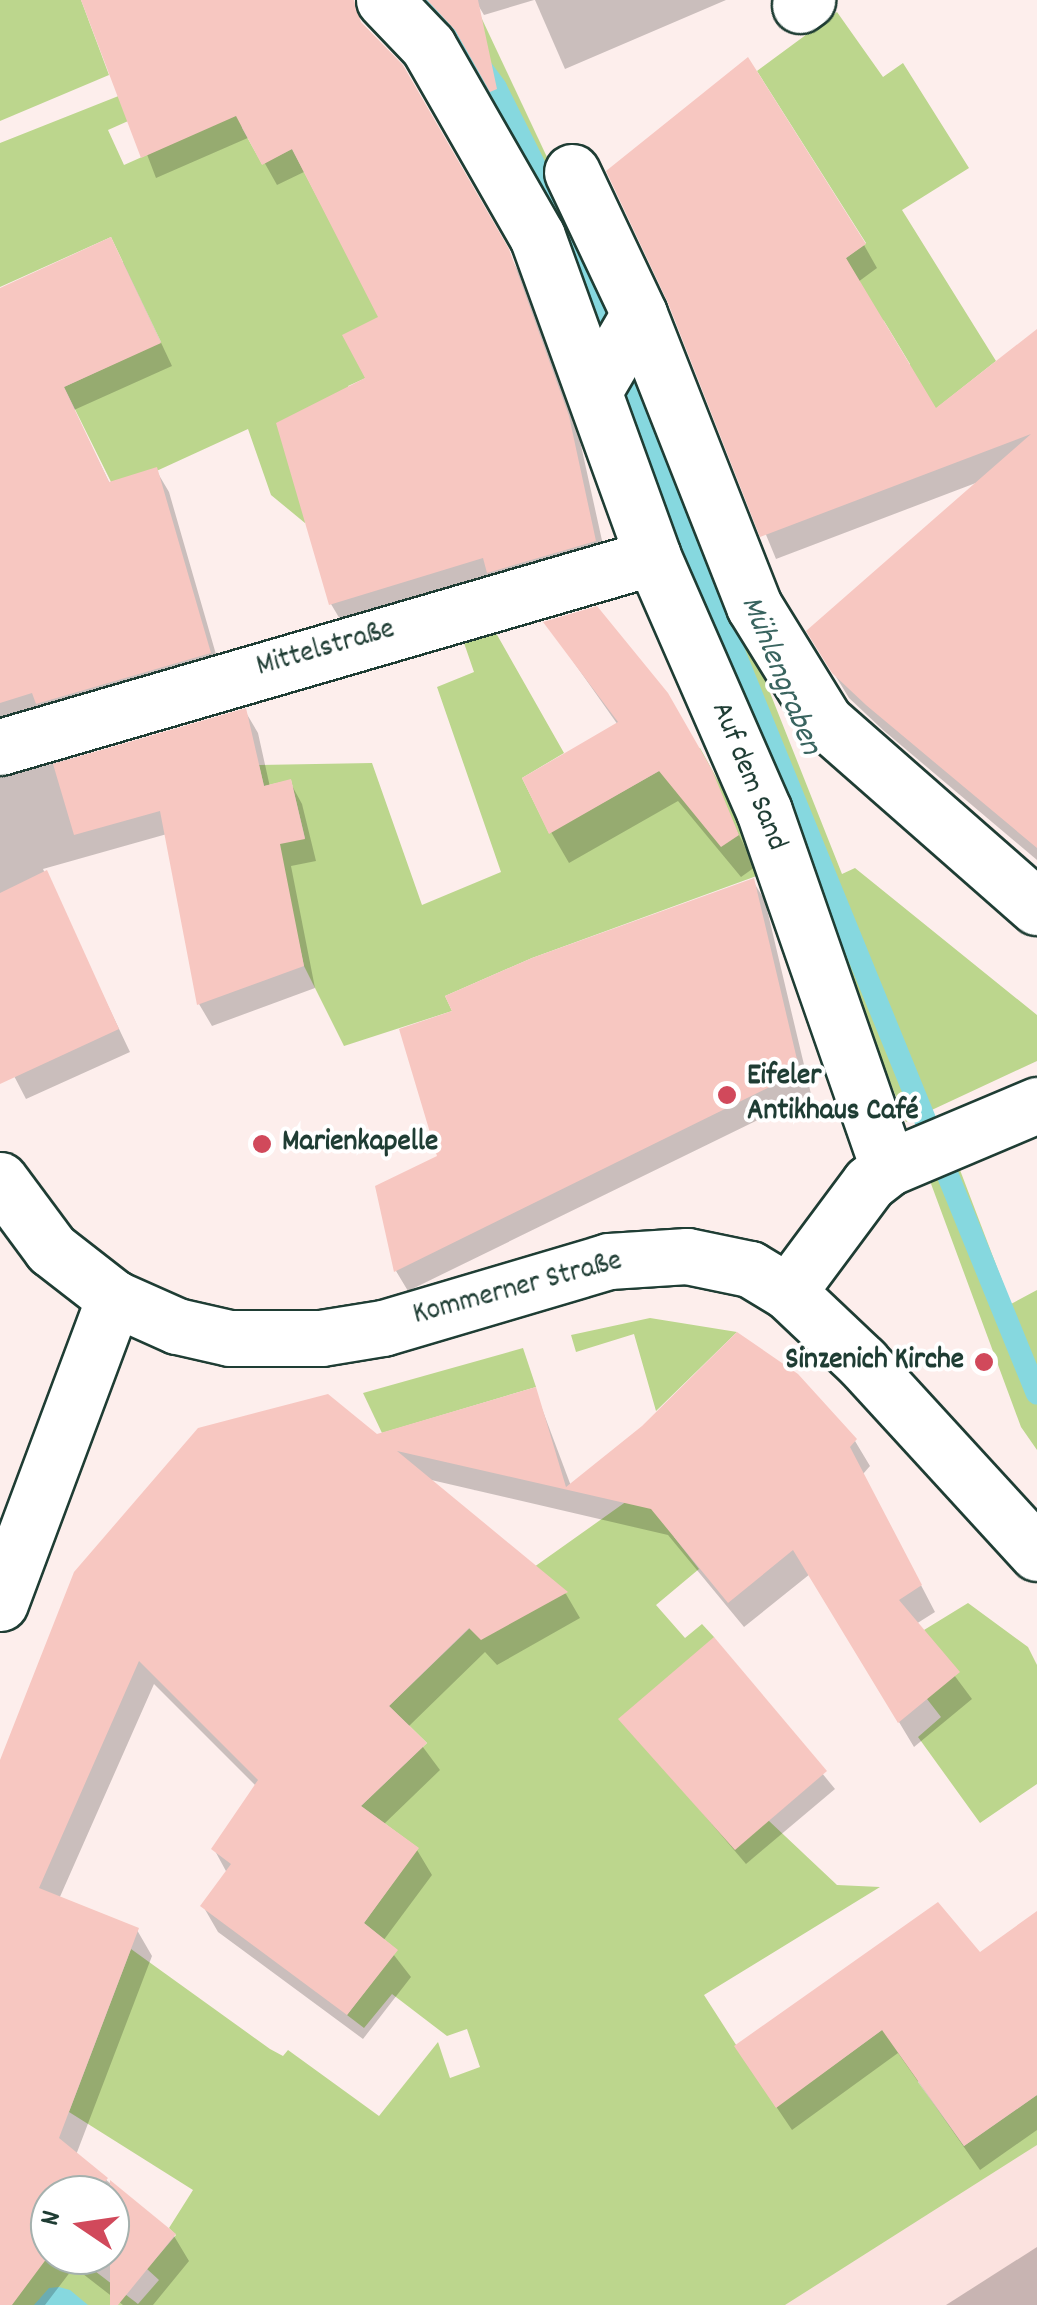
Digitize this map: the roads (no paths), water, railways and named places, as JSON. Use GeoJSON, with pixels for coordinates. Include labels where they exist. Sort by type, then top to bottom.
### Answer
{"type":"FeatureCollection","features":[{"type":"Feature","properties":{"kind":"street","name":"Auf dem Sand"},"geometry":{"type":"LineString","coordinates":[[384,0],[428,46],[617,352],[754,606],[825,721],[1037,907]]}},
{"type":"Feature","properties":{"kind":"street","name":"Auf dem Sand"},"geometry":{"type":"LineString","coordinates":[[572,172],[617,352],[653,558],[918,1153]]}},
{"type":"Feature","properties":{"kind":"street","name":"Mittelstraße"},"geometry":{"type":"LineString","coordinates":[[0,746],[653,558]]}},
{"type":"Feature","properties":{"kind":"street"},"geometry":{"type":"LineString","coordinates":[[788,1292],[869,1183],[918,1153],[1037,1105]]}},
{"type":"Feature","properties":{"kind":"street","name":"Kommerner Straße"},"geometry":{"type":"LineString","coordinates":[[0,1180],[51,1249],[114,1298],[177,1326],[272,1340],[383,1328],[584,1266],[632,1258],[709,1258],[750,1269],[788,1292],[862,1362],[1037,1553]]}},
{"type":"Feature","properties":{"kind":"street"},"geometry":{"type":"LineString","coordinates":[[0,1603],[114,1298]]}},
{"type":"Feature","properties":{"kind":"water"},"geometry":{"type":"Polygon","coordinates":[[[49,2288],[70,2290],[88,2305],[34,2305],[49,2288]]]}},
{"type":"Feature","properties":{"kind":"waterway","name":"Mühlengraben"},"geometry":{"type":"LineString","coordinates":[[431,0],[496,88],[540,176],[1037,1394]]}},
{"type":"Feature","properties":{"kind":"place","name":"Eifeler Antikhaus Café"},"geometry":{"type":"Point","coordinates":[727,1095]}},
{"type":"Feature","properties":{"kind":"place","name":"Marienkapelle"},"geometry":{"type":"Point","coordinates":[262,1144]}},
{"type":"Feature","properties":{"kind":"place","name":"Sinzenich Kirche"},"geometry":{"type":"Point","coordinates":[984,1362]}}]}
